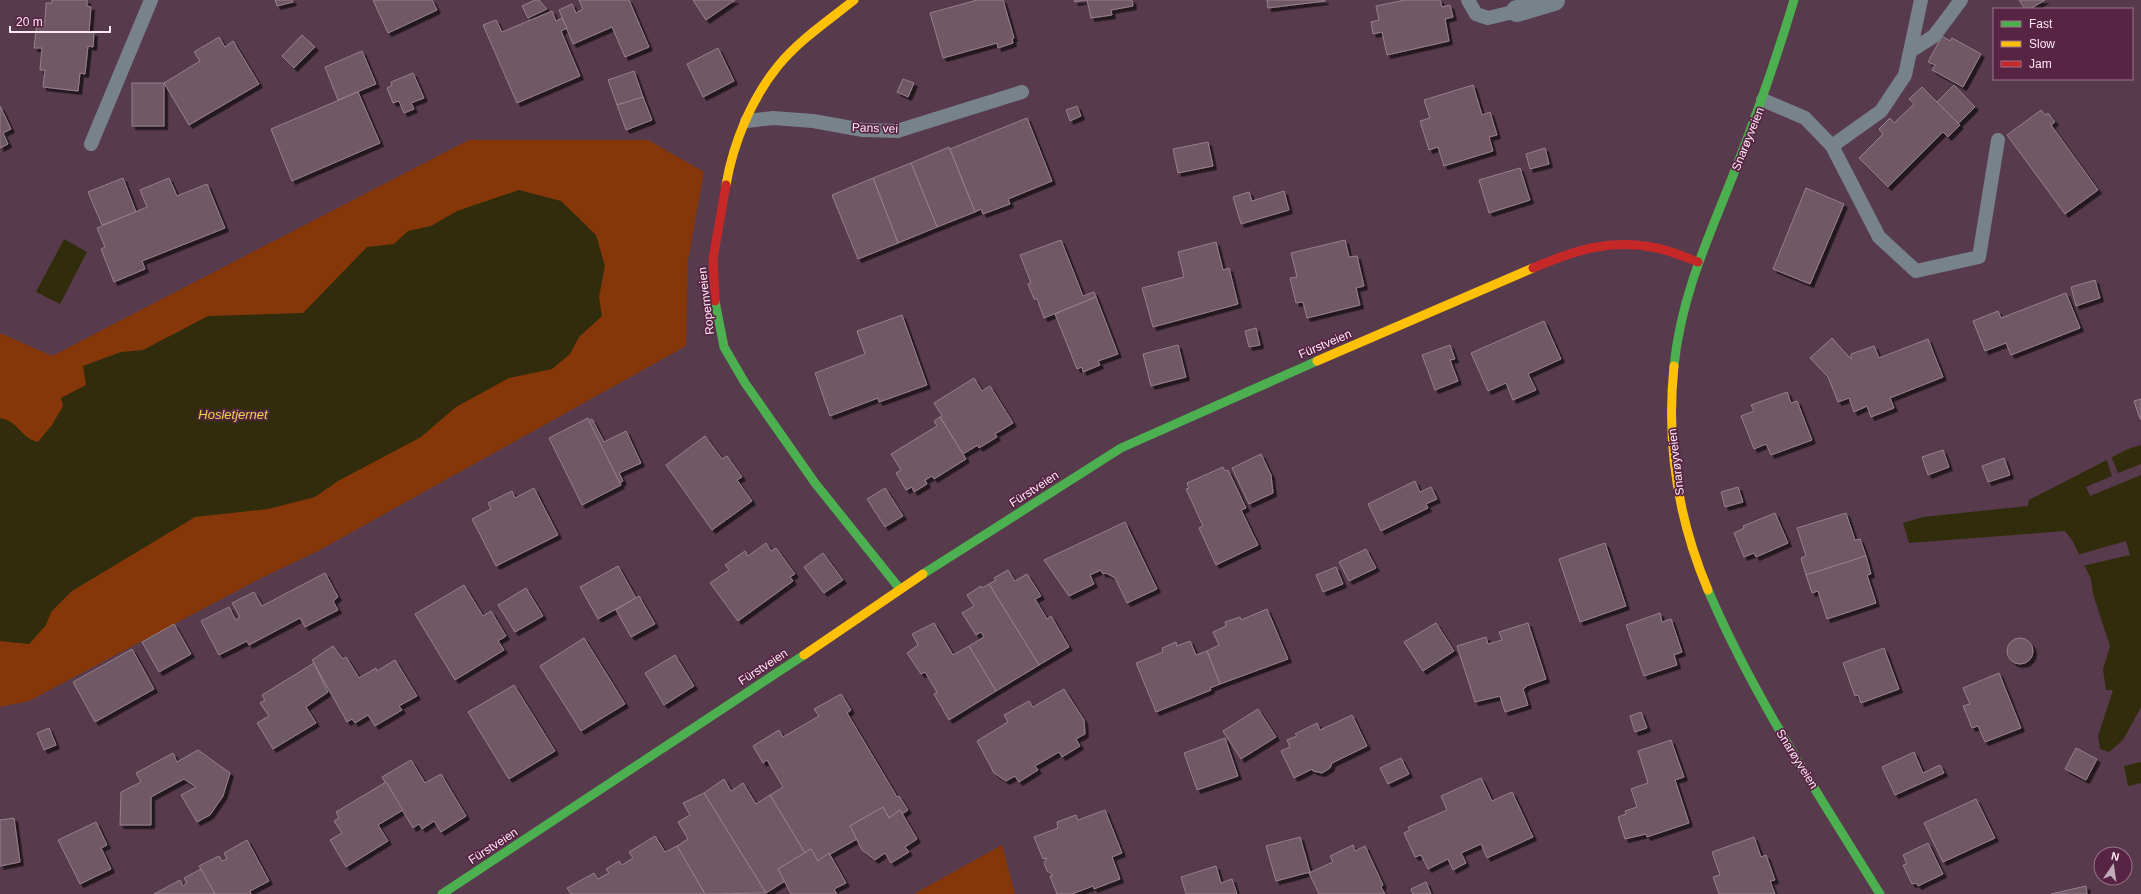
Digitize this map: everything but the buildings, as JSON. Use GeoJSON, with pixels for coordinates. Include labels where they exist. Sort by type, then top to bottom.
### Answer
{"type":"FeatureCollection","features":[{"type":"Feature","properties":{"kind":"street","name":"Ropernveien"},"geometry":{"type":"LineString","coordinates":[[854,0],[800,43],[778,66],[758,96],[731,157],[713,260],[715,301],[724,347],[745,383],[814,483],[900,589]]}},
{"type":"Feature","properties":{"kind":"street"},"geometry":{"type":"LineString","coordinates":[[1517,11],[1554,0]]}},
{"type":"Feature","properties":{"kind":"street","name":"Snarøyveien"},"geometry":{"type":"LineString","coordinates":[[1794,0],[1778,56],[1763,100],[1698,262],[1688,293],[1678,334],[1673,372],[1671,414],[1673,453],[1687,529],[1701,571],[1722,619],[1775,723],[1880,894]]}},
{"type":"Feature","properties":{"kind":"street","name":"Fürstveien"},"geometry":{"type":"LineString","coordinates":[[442,894],[837,633],[900,589],[1121,448],[1239,394],[1574,251],[1619,243],[1658,248],[1698,262]]}},
{"type":"Feature","properties":{"kind":"lane"},"geometry":{"type":"LineString","coordinates":[[91,144],[151,0]]}},
{"type":"Feature","properties":{"kind":"lane"},"geometry":{"type":"LineString","coordinates":[[1468,0],[1476,14],[1488,18],[1517,11]]}},
{"type":"Feature","properties":{"kind":"lane"},"geometry":{"type":"LineString","coordinates":[[1832,146],[1880,111],[1905,75],[1912,50],[1921,0]]}},
{"type":"Feature","properties":{"kind":"lane"},"geometry":{"type":"LineString","coordinates":[[1912,50],[1934,36],[1961,0]]}},
{"type":"Feature","properties":{"kind":"lane","name":"Pans vei"},"geometry":{"type":"LineString","coordinates":[[747,121],[773,118],[813,120],[863,130],[897,131],[1022,92]]}},
{"type":"Feature","properties":{"kind":"lane"},"geometry":{"type":"LineString","coordinates":[[1763,100],[1805,118],[1832,146],[1879,237],[1916,271],[1979,257],[1998,140]]}},
{"type":"Feature","properties":{"kind":"shaded area"},"geometry":{"type":"Polygon","coordinates":[[[469,140],[648,140],[704,172],[688,260],[686,346],[318,551],[261,578],[29,701],[0,707],[0,333],[52,356],[469,140]]]}},
{"type":"Feature","properties":{"kind":"shaded area"},"geometry":{"type":"Polygon","coordinates":[[[1002,845],[1015,894],[914,894],[1002,845]]]}},
{"type":"Feature","properties":{"kind":"water","name":"Hosletjernet"},"geometry":{"type":"Polygon","coordinates":[[[519,190],[561,201],[596,235],[605,266],[599,297],[602,316],[579,337],[570,354],[552,369],[509,378],[456,407],[421,437],[338,481],[315,497],[268,509],[195,517],[72,591],[51,612],[46,625],[29,644],[0,641],[0,418],[12,423],[26,436],[38,442],[52,425],[63,406],[61,398],[86,385],[83,366],[121,352],[143,350],[208,316],[303,313],[367,247],[394,244],[408,231],[431,226],[457,211],[519,190]]]}},
{"type":"Feature","properties":{"kind":"water"},"geometry":{"type":"Polygon","coordinates":[[[64,239],[87,252],[60,304],[36,292],[64,239]]]}},
{"type":"Feature","properties":{"kind":"water"},"geometry":{"type":"Polygon","coordinates":[[[2141,445],[2141,707],[2123,740],[2109,752],[2100,749],[2098,736],[2113,690],[2106,690],[2103,669],[2110,646],[2093,594],[2091,579],[2072,540],[2065,531],[1909,543],[1903,523],[1923,517],[2028,506],[2029,500],[2128,449],[2141,445]]]}},
{"type":"Feature","properties":{"kind":"water"},"geometry":{"type":"Polygon","coordinates":[[[2141,762],[2141,783],[2128,786],[2124,766],[2141,762]]]}},
{"type":"Feature","properties":{"kind":"pier"},"geometry":{"type":"Polygon","coordinates":[[[2111,456],[2118,473],[2141,464],[2141,475],[2090,496],[2086,487],[2112,476],[2106,458],[2111,456]]]}},
{"type":"Feature","properties":{"kind":"pier"},"geometry":{"type":"Polygon","coordinates":[[[2126,541],[2130,555],[2082,566],[2077,555],[2126,541]]]}},
{"type":"Feature","properties":{"kind":"traffic: fast"},"geometry":{"type":"LineString","coordinates":[[1674,366],[1682,316],[1696,270],[1757,112],[1794,0]]}},
{"type":"Feature","properties":{"kind":"traffic: fast"},"geometry":{"type":"LineString","coordinates":[[715,301],[724,347],[745,383],[815,483],[900,589]]}},
{"type":"Feature","properties":{"kind":"traffic: fast"},"geometry":{"type":"LineString","coordinates":[[923,574],[1121,448],[1317,361]]}},
{"type":"Feature","properties":{"kind":"traffic: fast"},"geometry":{"type":"LineString","coordinates":[[1708,590],[1726,630],[1767,708],[1811,783],[1880,894]]}},
{"type":"Feature","properties":{"kind":"traffic: fast"},"geometry":{"type":"LineString","coordinates":[[442,894],[804,655]]}},
{"type":"Feature","properties":{"kind":"traffic: slow"},"geometry":{"type":"LineString","coordinates":[[726,185],[733,154],[744,122],[768,79],[795,48],[854,0]]}},
{"type":"Feature","properties":{"kind":"traffic: slow"},"geometry":{"type":"LineString","coordinates":[[1317,361],[1533,268]]}},
{"type":"Feature","properties":{"kind":"traffic: slow"},"geometry":{"type":"LineString","coordinates":[[1674,366],[1672,424],[1673,452],[1677,480],[1689,536],[1708,590]]}},
{"type":"Feature","properties":{"kind":"traffic: slow"},"geometry":{"type":"LineString","coordinates":[[804,655],[923,574]]}},
{"type":"Feature","properties":{"kind":"traffic: jam"},"geometry":{"type":"LineString","coordinates":[[715,301],[713,259],[726,185]]}},
{"type":"Feature","properties":{"kind":"traffic: jam"},"geometry":{"type":"LineString","coordinates":[[1533,268],[1579,251],[1608,245],[1624,244],[1657,248],[1673,252],[1698,262]]}}]}
